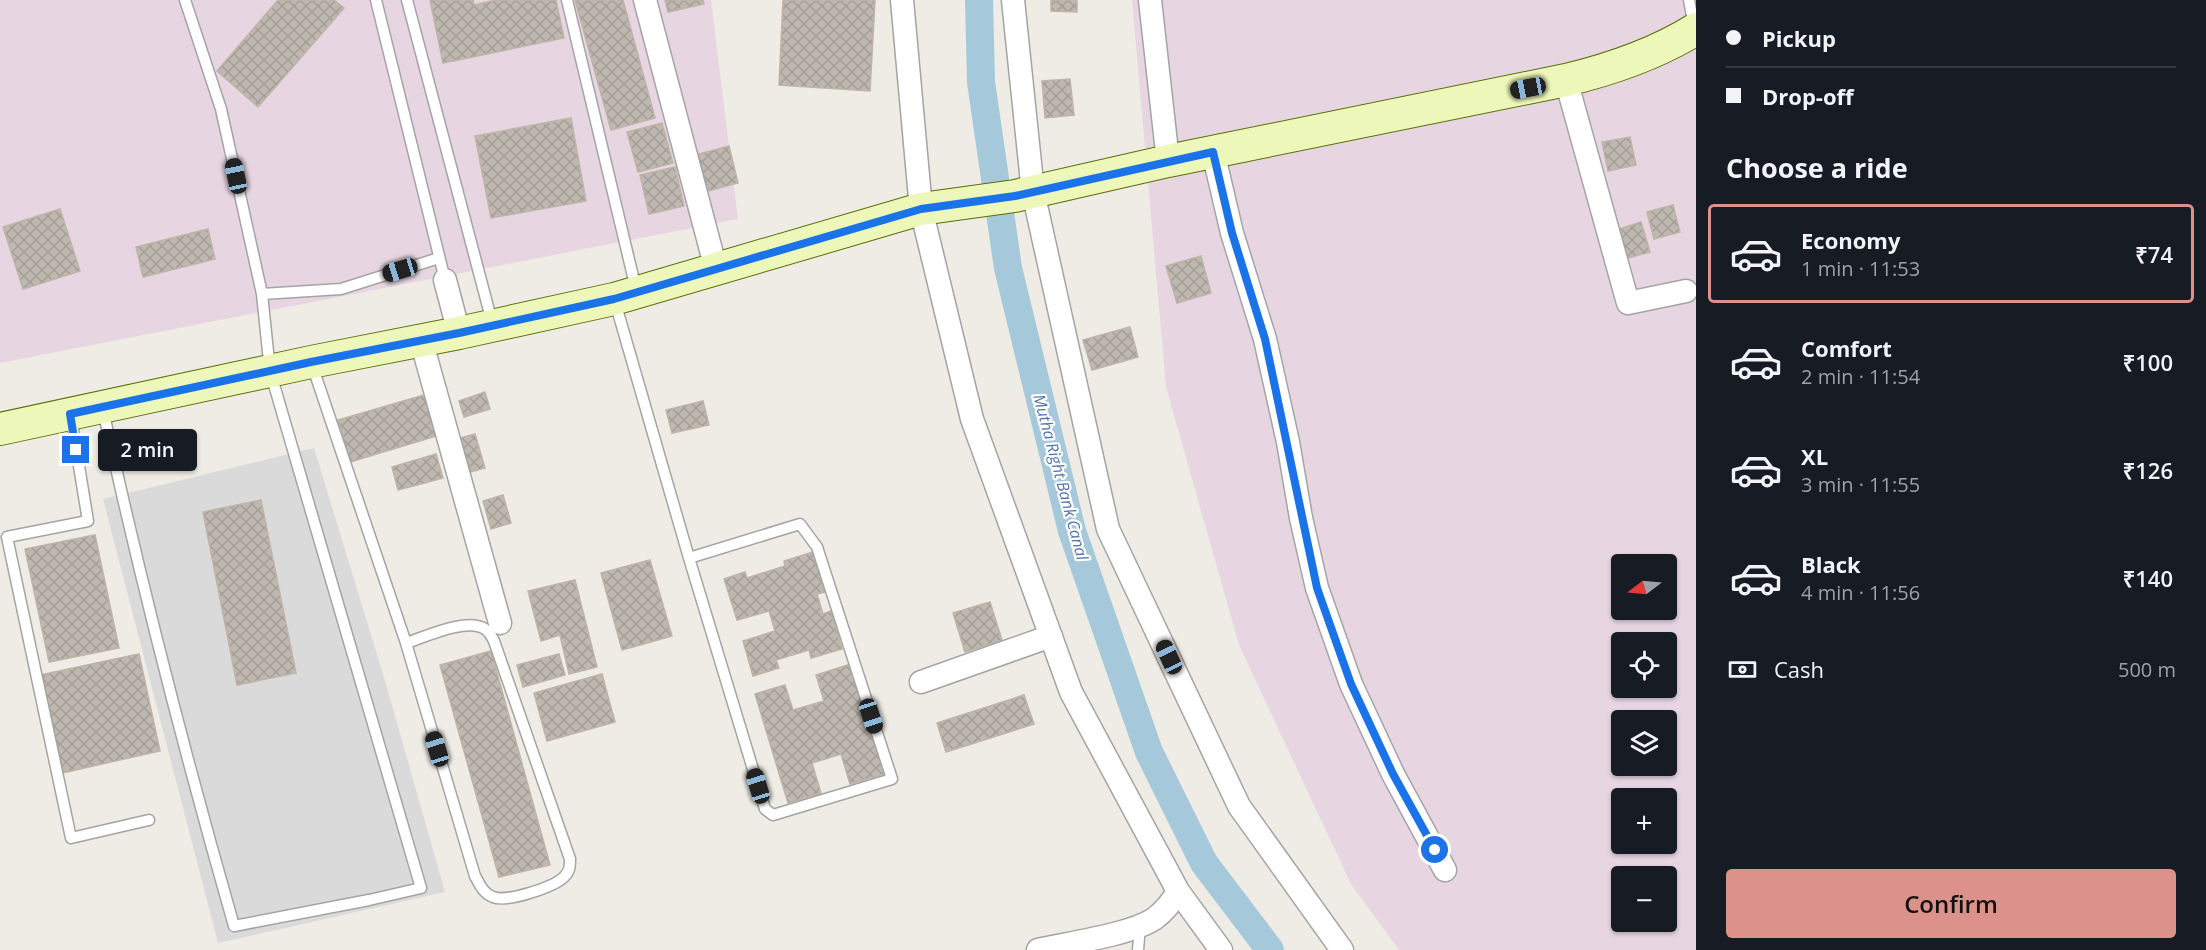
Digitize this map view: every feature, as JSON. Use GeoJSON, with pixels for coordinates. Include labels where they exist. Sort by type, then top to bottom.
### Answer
{"type":"FeatureCollection","features":[{"type":"Feature","properties":{"kind":"street"},"geometry":{"type":"LineString","coordinates":[[645,0],[716,269]]}},
{"type":"Feature","properties":{"kind":"street"},"geometry":{"type":"LineString","coordinates":[[902,0],[934,208],[972,419],[1071,692],[1178,891],[1221,950]]}},
{"type":"Feature","properties":{"kind":"street"},"geometry":{"type":"LineString","coordinates":[[1013,0],[1024,194],[1108,529],[1239,806],[1342,950]]}},
{"type":"Feature","properties":{"kind":"street"},"geometry":{"type":"LineString","coordinates":[[1150,0],[1168,161]]}},
{"type":"Feature","properties":{"kind":"street"},"geometry":{"type":"LineString","coordinates":[[0,429],[626,296],[934,208],[1024,194],[1168,161],[1566,80],[1617,66],[1666,46],[1694,20]]}},
{"type":"Feature","properties":{"kind":"street"},"geometry":{"type":"LineString","coordinates":[[1566,80],[1628,303],[1686,291]]}},
{"type":"Feature","properties":{"kind":"street"},"geometry":{"type":"LineString","coordinates":[[1213,152],[1232,233],[1265,339],[1317,588],[1351,684],[1393,774],[1445,870]]}},
{"type":"Feature","properties":{"kind":"street"},"geometry":{"type":"LineString","coordinates":[[445,280],[459,333]]}},
{"type":"Feature","properties":{"kind":"street"},"geometry":{"type":"LineString","coordinates":[[421,340],[500,622]]}},
{"type":"Feature","properties":{"kind":"street"},"geometry":{"type":"LineString","coordinates":[[921,682],[1051,636]]}},
{"type":"Feature","properties":{"kind":"street"},"geometry":{"type":"LineString","coordinates":[[1038,950],[1113,934],[1152,920],[1171,903],[1178,891]]}},
{"type":"Feature","properties":{"kind":"lane"},"geometry":{"type":"LineString","coordinates":[[103,407],[120,488],[197,798],[234,926],[421,888],[270,371],[262,294],[221,109],[185,0]]}},
{"type":"Feature","properties":{"kind":"lane"},"geometry":{"type":"LineString","coordinates":[[376,0],[445,280]]}},
{"type":"Feature","properties":{"kind":"lane"},"geometry":{"type":"LineString","coordinates":[[407,0],[493,326]]}},
{"type":"Feature","properties":{"kind":"lane"},"geometry":{"type":"LineString","coordinates":[[567,0],[626,296],[689,558],[765,808],[773,815],[892,779],[817,547],[800,524],[689,558]]}},
{"type":"Feature","properties":{"kind":"lane"},"geometry":{"type":"LineString","coordinates":[[262,294],[340,289],[439,258]]}},
{"type":"Feature","properties":{"kind":"lane"},"geometry":{"type":"LineString","coordinates":[[311,362],[406,643],[475,876],[484,891],[495,898],[506,899],[548,887],[564,877],[570,868],[570,859],[494,641],[487,630],[475,625],[463,625],[406,643]]}},
{"type":"Feature","properties":{"kind":"lane"},"geometry":{"type":"LineString","coordinates":[[70,414],[88,520],[7,537],[71,837],[149,820]]}},
{"type":"Feature","properties":{"kind":"lane"},"geometry":{"type":"LineString","coordinates":[[1138,950],[1140,925]]}},
{"type":"Feature","properties":{"kind":"shaded area"},"geometry":{"type":"Polygon","coordinates":[[[0,0],[711,0],[738,219],[0,363],[0,0]]]}},
{"type":"Feature","properties":{"kind":"shaded area"},"geometry":{"type":"Polygon","coordinates":[[[1132,0],[1696,0],[1696,950],[1399,950],[1351,884],[1239,645],[1166,387],[1132,0]]]}},
{"type":"Feature","properties":{"kind":"shaded area"},"geometry":{"type":"Polygon","coordinates":[[[314,448],[386,684],[445,892],[218,943],[103,499],[314,448]]]}},
{"type":"Feature","properties":{"kind":"building"},"geometry":{"type":"Polygon","coordinates":[[[278,0],[334,0],[344,8],[258,107],[217,71],[278,0]]]}},
{"type":"Feature","properties":{"kind":"building"},"geometry":{"type":"Polygon","coordinates":[[[430,0],[473,0],[474,5],[496,0],[556,0],[564,38],[443,63],[430,0]]]}},
{"type":"Feature","properties":{"kind":"building"},"geometry":{"type":"Polygon","coordinates":[[[575,0],[623,0],[655,118],[611,130],[575,0]]]}},
{"type":"Feature","properties":{"kind":"building"},"geometry":{"type":"Polygon","coordinates":[[[665,0],[703,0],[704,4],[668,12],[665,0]]]}},
{"type":"Feature","properties":{"kind":"building"},"geometry":{"type":"Polygon","coordinates":[[[783,0],[875,0],[870,91],[779,85],[783,0]]]}},
{"type":"Feature","properties":{"kind":"building"},"geometry":{"type":"Polygon","coordinates":[[[1051,0],[1077,0],[1077,12],[1051,11],[1051,0]]]}},
{"type":"Feature","properties":{"kind":"building"},"geometry":{"type":"Polygon","coordinates":[[[1070,79],[1074,115],[1045,118],[1042,81],[1070,79]]]}},
{"type":"Feature","properties":{"kind":"building"},"geometry":{"type":"Polygon","coordinates":[[[571,118],[586,201],[491,218],[475,136],[571,118]]]}},
{"type":"Feature","properties":{"kind":"building"},"geometry":{"type":"Polygon","coordinates":[[[662,123],[673,163],[638,172],[627,132],[662,123]]]}},
{"type":"Feature","properties":{"kind":"building"},"geometry":{"type":"Polygon","coordinates":[[[1630,137],[1636,165],[1608,171],[1602,142],[1630,137]]]}},
{"type":"Feature","properties":{"kind":"building"},"geometry":{"type":"Polygon","coordinates":[[[729,146],[738,183],[704,192],[695,155],[729,146]]]}},
{"type":"Feature","properties":{"kind":"building"},"geometry":{"type":"Polygon","coordinates":[[[675,167],[684,206],[649,214],[640,175],[675,167]]]}},
{"type":"Feature","properties":{"kind":"building"},"geometry":{"type":"Polygon","coordinates":[[[1673,205],[1680,232],[1654,239],[1647,212],[1673,205]]]}},
{"type":"Feature","properties":{"kind":"building"},"geometry":{"type":"Polygon","coordinates":[[[60,209],[80,271],[23,289],[3,227],[60,209]]]}},
{"type":"Feature","properties":{"kind":"building"},"geometry":{"type":"Polygon","coordinates":[[[1641,222],[1650,252],[1624,259],[1616,230],[1641,222]]]}},
{"type":"Feature","properties":{"kind":"building"},"geometry":{"type":"Polygon","coordinates":[[[208,229],[215,259],[143,277],[136,247],[208,229]]]}},
{"type":"Feature","properties":{"kind":"building"},"geometry":{"type":"Polygon","coordinates":[[[1201,256],[1211,293],[1177,303],[1166,266],[1201,256]]]}},
{"type":"Feature","properties":{"kind":"building"},"geometry":{"type":"Polygon","coordinates":[[[1130,327],[1138,357],[1092,370],[1083,340],[1130,327]]]}},
{"type":"Feature","properties":{"kind":"building"},"geometry":{"type":"Polygon","coordinates":[[[485,392],[490,409],[464,417],[459,401],[485,392]]]}},
{"type":"Feature","properties":{"kind":"building"},"geometry":{"type":"Polygon","coordinates":[[[431,393],[443,434],[350,462],[338,420],[431,393]]]}},
{"type":"Feature","properties":{"kind":"building"},"geometry":{"type":"Polygon","coordinates":[[[703,401],[709,425],[672,433],[666,410],[703,401]]]}},
{"type":"Feature","properties":{"kind":"building"},"geometry":{"type":"Polygon","coordinates":[[[475,434],[485,468],[463,474],[453,440],[475,434]]]}},
{"type":"Feature","properties":{"kind":"building"},"geometry":{"type":"Polygon","coordinates":[[[436,454],[443,478],[398,490],[392,467],[436,454]]]}},
{"type":"Feature","properties":{"kind":"building"},"geometry":{"type":"Polygon","coordinates":[[[503,495],[511,523],[491,529],[483,501],[503,495]]]}},
{"type":"Feature","properties":{"kind":"building"},"geometry":{"type":"Polygon","coordinates":[[[261,500],[296,673],[237,685],[203,512],[261,500]]]}},
{"type":"Feature","properties":{"kind":"building"},"geometry":{"type":"Polygon","coordinates":[[[95,535],[119,648],[49,662],[25,549],[95,535]]]}},
{"type":"Feature","properties":{"kind":"building"},"geometry":{"type":"Polygon","coordinates":[[[813,552],[825,592],[817,594],[823,614],[831,611],[842,649],[811,658],[809,650],[776,660],[779,668],[753,676],[743,641],[775,631],[769,611],[737,620],[724,579],[745,572],[747,578],[785,566],[784,561],[813,552]]]}},
{"type":"Feature","properties":{"kind":"building"},"geometry":{"type":"Polygon","coordinates":[[[650,560],[672,636],[622,650],[601,573],[650,560]]]}},
{"type":"Feature","properties":{"kind":"building"},"geometry":{"type":"Polygon","coordinates":[[[575,580],[597,667],[569,674],[560,635],[541,641],[528,591],[575,580]]]}},
{"type":"Feature","properties":{"kind":"building"},"geometry":{"type":"Polygon","coordinates":[[[990,602],[1002,640],[965,652],[953,613],[990,602]]]}},
{"type":"Feature","properties":{"kind":"building"},"geometry":{"type":"Polygon","coordinates":[[[491,651],[550,865],[499,877],[440,665],[491,651]]]}},
{"type":"Feature","properties":{"kind":"building"},"geometry":{"type":"Polygon","coordinates":[[[139,654],[160,751],[62,773],[40,675],[139,654]]]}},
{"type":"Feature","properties":{"kind":"building"},"geometry":{"type":"Polygon","coordinates":[[[559,654],[565,675],[523,687],[517,665],[559,654]]]}},
{"type":"Feature","properties":{"kind":"building"},"geometry":{"type":"Polygon","coordinates":[[[851,664],[884,774],[850,784],[841,754],[812,763],[821,793],[788,803],[755,694],[785,685],[793,710],[824,701],[816,675],[851,664]]]}},
{"type":"Feature","properties":{"kind":"building"},"geometry":{"type":"Polygon","coordinates":[[[602,674],[615,722],[547,741],[534,693],[602,674]]]}},
{"type":"Feature","properties":{"kind":"building"},"geometry":{"type":"Polygon","coordinates":[[[1024,695],[1034,724],[946,752],[937,723],[1024,695]]]}},
{"type":"Feature","properties":{"kind":"waterway","name":"Mutha Right Bank Canal"},"geometry":{"type":"LineString","coordinates":[[979,0],[981,82],[1008,268],[1072,531],[1149,752],[1204,863],[1270,950]]}},
{"type":"Feature","properties":{"kind":"route"},"geometry":{"type":"LineString","coordinates":[[76,450],[70,414],[614,299],[921,209],[1015,196],[1213,152],[1232,233],[1265,339],[1317,588],[1351,684],[1393,774],[1435,850]]}}]}
